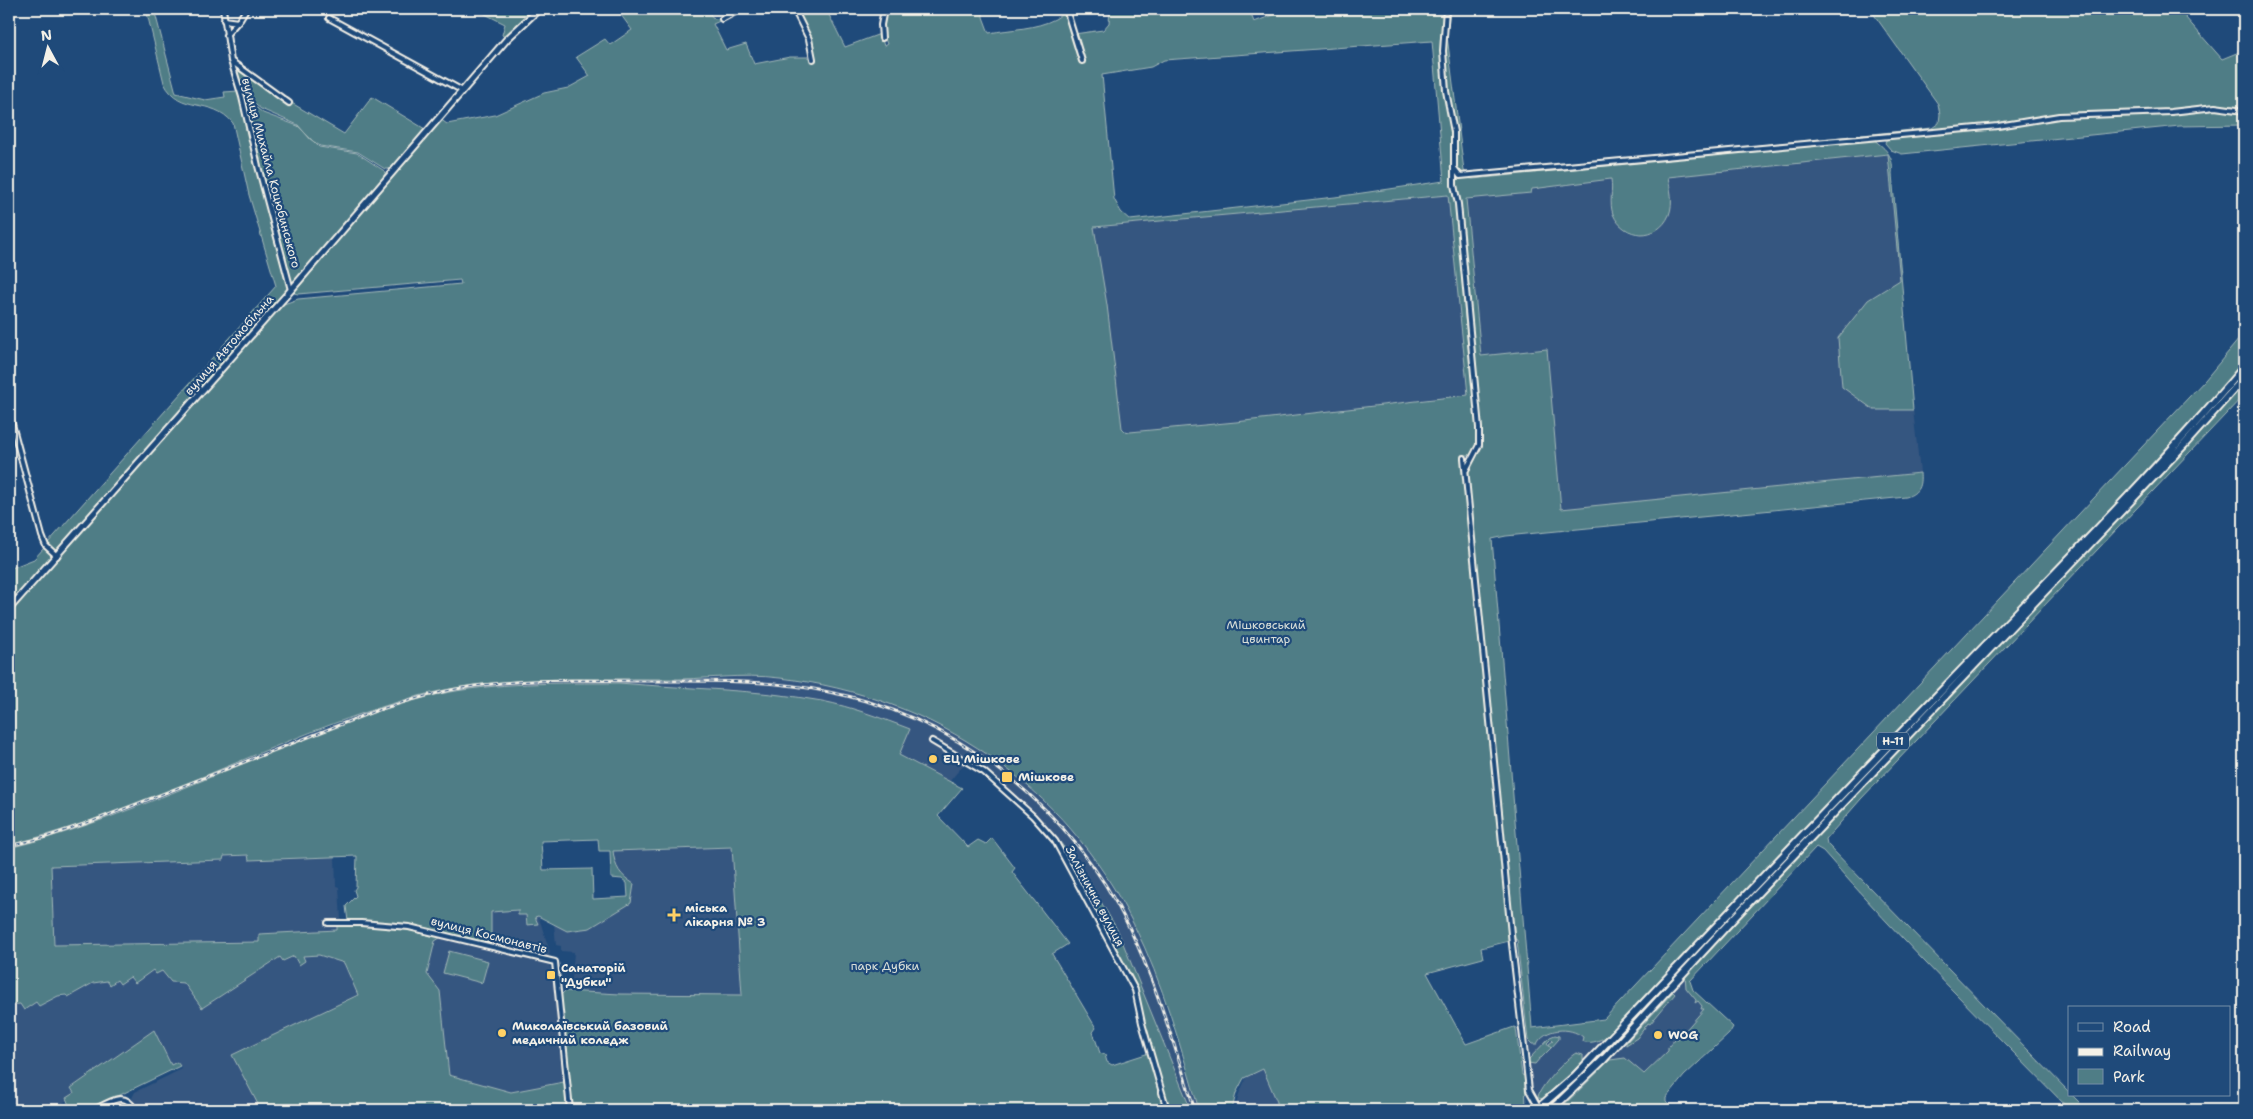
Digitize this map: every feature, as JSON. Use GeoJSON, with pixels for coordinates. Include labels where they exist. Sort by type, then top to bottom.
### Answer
{"type":"FeatureCollection","features":[{"type":"Feature","properties":{"kind":"main road","name":"Н-11"},"geometry":{"type":"LineString","coordinates":[[1537,1109],[1575,1076],[2106,520],[2185,436],[2244,367]]}},
{"type":"Feature","properties":{"kind":"main road","name":"Н-11"},"geometry":{"type":"LineString","coordinates":[[1551,1110],[1604,1059],[1751,900],[2184,445],[2244,378]]}},
{"type":"Feature","properties":{"kind":"street","name":"вулиця Михайла Коцюбинського"},"geometry":{"type":"LineString","coordinates":[[223,9],[231,61],[291,290]]}},
{"type":"Feature","properties":{"kind":"street"},"geometry":{"type":"LineString","coordinates":[[226,35],[238,22],[246,9]]}},
{"type":"Feature","properties":{"kind":"street","name":"вулиця Автомобільна"},"geometry":{"type":"LineString","coordinates":[[9,609],[287,297],[461,90],[507,39],[539,9]]}},
{"type":"Feature","properties":{"kind":"street"},"geometry":{"type":"LineString","coordinates":[[722,19],[741,9]]}},
{"type":"Feature","properties":{"kind":"street"},"geometry":{"type":"LineString","coordinates":[[794,9],[807,33],[814,60]]}},
{"type":"Feature","properties":{"kind":"street"},"geometry":{"type":"LineString","coordinates":[[882,38],[881,25],[884,9]]}},
{"type":"Feature","properties":{"kind":"street"},"geometry":{"type":"LineString","coordinates":[[1066,9],[1082,61]]}},
{"type":"Feature","properties":{"kind":"street"},"geometry":{"type":"LineString","coordinates":[[1446,9],[1443,51],[1446,91],[1454,132],[1454,177],[1479,428],[1478,445],[1465,472]]}},
{"type":"Feature","properties":{"kind":"street"},"geometry":{"type":"LineString","coordinates":[[329,18],[461,90]]}},
{"type":"Feature","properties":{"kind":"street"},"geometry":{"type":"LineString","coordinates":[[224,20],[238,22]]}},
{"type":"Feature","properties":{"kind":"street","name":"вулиця Михайла Коцюбинського"},"geometry":{"type":"LineString","coordinates":[[231,61],[289,103]]}},
{"type":"Feature","properties":{"kind":"street"},"geometry":{"type":"LineString","coordinates":[[1454,177],[1943,131],[2059,116],[2171,112],[2215,107],[2244,111]]}},
{"type":"Feature","properties":{"kind":"street"},"geometry":{"type":"LineString","coordinates":[[1454,168],[1460,176]]}},
{"type":"Feature","properties":{"kind":"street"},"geometry":{"type":"LineString","coordinates":[[9,413],[42,536],[46,546],[57,557]]}},
{"type":"Feature","properties":{"kind":"street"},"geometry":{"type":"LineString","coordinates":[[1464,458],[1512,944],[1529,1090],[1537,1109]]}},
{"type":"Feature","properties":{"kind":"street","name":"Залізнична вулиця"},"geometry":{"type":"LineString","coordinates":[[932,740],[984,772],[1033,816],[1055,841],[1135,990],[1142,1024],[1168,1110]]}},
{"type":"Feature","properties":{"kind":"street","name":"вулиця Космонавтів"},"geometry":{"type":"LineString","coordinates":[[328,923],[361,923],[408,927],[555,962],[570,1110]]}},
{"type":"Feature","properties":{"kind":"street"},"geometry":{"type":"LineString","coordinates":[[94,1110],[113,1100],[122,1098],[129,1101],[135,1110]]}},
{"type":"Feature","properties":{"kind":"shaded area"},"geometry":{"type":"Polygon","coordinates":[[[1889,154],[1900,280],[1868,300],[1874,410],[1913,410],[1920,473],[1561,509],[1547,349],[1481,356],[1466,199],[1531,193],[1531,189],[1611,179],[1613,214],[1620,225],[1628,232],[1638,235],[1670,189],[1668,177],[1889,154]]]}},
{"type":"Feature","properties":{"kind":"shaded area"},"geometry":{"type":"Polygon","coordinates":[[[1448,195],[1468,396],[1130,432],[1122,428],[1094,227],[1448,195]]]}},
{"type":"Feature","properties":{"kind":"shaded area"},"geometry":{"type":"Polygon","coordinates":[[[750,676],[779,678],[826,686],[870,696],[896,706],[952,732],[986,752],[1042,798],[1085,846],[1134,924],[1156,977],[1199,1110],[1191,1110],[1118,931],[1084,873],[1045,824],[988,774],[965,763],[949,782],[899,755],[890,721],[822,701],[711,689],[619,683],[512,685],[462,690],[435,695],[376,712],[93,822],[46,839],[9,848],[9,845],[45,836],[93,820],[375,709],[435,692],[487,683],[527,680],[697,680],[750,676]]]}},
{"type":"Feature","properties":{"kind":"shaded area","name":"міська лікарня № 3"},"geometry":{"type":"Polygon","coordinates":[[[733,847],[742,995],[620,994],[571,991],[574,952],[561,951],[561,946],[556,945],[554,923],[559,926],[631,903],[634,884],[621,876],[615,866],[613,851],[733,847]]]}},
{"type":"Feature","properties":{"kind":"shaded area"},"geometry":{"type":"Polygon","coordinates":[[[248,855],[249,860],[335,857],[336,886],[339,887],[341,921],[336,922],[337,930],[259,934],[259,942],[54,945],[51,866],[223,860],[224,856],[248,855]]]}},
{"type":"Feature","properties":{"kind":"shaded area"},"geometry":{"type":"Polygon","coordinates":[[[518,910],[526,914],[528,925],[538,915],[550,952],[548,957],[491,943],[490,912],[518,910]]]}},
{"type":"Feature","properties":{"kind":"shaded area","name":"Миколаївський базовий медичний коледж"},"geometry":{"type":"Polygon","coordinates":[[[443,936],[549,965],[553,974],[565,1082],[511,1092],[449,1075],[440,991],[427,974],[435,941],[443,936]]]}},
{"type":"Feature","properties":{"kind":"shaded area"},"geometry":{"type":"Polygon","coordinates":[[[319,955],[344,963],[358,995],[233,1055],[261,1110],[137,1110],[132,1098],[135,1092],[182,1069],[180,1066],[171,1065],[154,1030],[71,1088],[74,1093],[63,1103],[67,1110],[9,1110],[9,1005],[36,1002],[39,1006],[58,996],[63,997],[93,983],[130,977],[135,983],[153,970],[162,970],[171,982],[184,983],[202,1008],[280,957],[294,956],[299,965],[303,956],[319,955]]]}},
{"type":"Feature","properties":{"kind":"shaded area"},"geometry":{"type":"Polygon","coordinates":[[[1685,974],[1688,986],[1707,1008],[1646,1077],[1610,1060],[1673,992],[1685,974]]]}},
{"type":"Feature","properties":{"kind":"shaded area"},"geometry":{"type":"Polygon","coordinates":[[[1576,1029],[1602,1039],[1607,1036],[1582,1062],[1539,1099],[1530,1082],[1525,1039],[1530,1041],[1547,1031],[1576,1029]]]}},
{"type":"Feature","properties":{"kind":"shaded area"},"geometry":{"type":"Polygon","coordinates":[[[1263,1068],[1277,1102],[1277,1110],[1235,1110],[1239,1094],[1247,1076],[1263,1068]]]}},
{"type":"Feature","properties":{"kind":"green space"},"geometry":{"type":"Polygon","coordinates":[[[146,9],[154,9],[176,93],[205,100],[225,97],[224,92],[239,91],[256,166],[288,287],[285,293],[55,553],[47,544],[276,286],[249,195],[233,123],[215,110],[187,103],[171,93],[164,83],[146,9]]]}},
{"type":"Feature","properties":{"kind":"green space"},"geometry":{"type":"Polygon","coordinates":[[[475,9],[536,9],[505,37],[502,35],[505,24],[475,9]]]}},
{"type":"Feature","properties":{"kind":"green space","name":"Мішковський цвинтар"},"geometry":{"type":"Polygon","coordinates":[[[629,9],[706,9],[714,19],[721,18],[722,20],[713,24],[726,50],[746,44],[754,64],[790,57],[811,57],[813,53],[795,9],[826,9],[845,47],[880,34],[884,46],[887,44],[882,31],[885,9],[983,9],[983,17],[989,33],[1040,25],[1059,17],[1068,10],[1074,34],[1103,30],[1109,23],[1110,9],[1249,9],[1254,22],[1290,9],[1445,9],[1442,51],[1453,132],[1452,178],[1477,428],[1476,445],[1471,455],[1461,455],[1509,941],[1481,948],[1483,958],[1427,973],[1466,1044],[1514,1027],[1516,1028],[1522,1075],[1525,1076],[1526,1110],[1277,1110],[1277,1102],[1263,1069],[1244,1078],[1236,1093],[1232,1110],[1199,1110],[1171,1016],[1154,970],[1134,925],[1105,875],[1071,830],[1033,790],[989,756],[942,727],[891,704],[837,688],[780,678],[751,676],[679,679],[537,680],[473,685],[442,691],[411,698],[360,714],[111,813],[61,831],[9,845],[9,613],[281,305],[298,299],[461,284],[460,280],[294,293],[440,119],[447,124],[495,115],[544,93],[568,88],[590,76],[576,57],[605,39],[610,45],[632,30],[621,15],[629,9]],[[1432,41],[1164,60],[1151,67],[1102,75],[1114,199],[1121,212],[1130,220],[1335,197],[1444,181],[1432,41]],[[1448,195],[1094,227],[1107,305],[1122,428],[1130,432],[1236,422],[1468,395],[1448,195]]]}},
{"type":"Feature","properties":{"kind":"green space"},"geometry":{"type":"Polygon","coordinates":[[[1447,9],[1450,9],[1447,36],[1464,171],[1469,174],[1932,128],[1939,123],[1938,104],[1870,9],[2178,9],[2222,59],[2244,50],[2244,111],[2198,107],[2155,112],[2064,115],[1993,126],[1472,177],[1461,175],[1456,167],[1455,132],[1448,98],[1444,51],[1447,9]]]}},
{"type":"Feature","properties":{"kind":"green space"},"geometry":{"type":"Polygon","coordinates":[[[234,65],[290,102],[344,134],[372,97],[425,129],[392,169],[385,169],[358,152],[320,146],[310,139],[298,125],[261,109],[244,96],[234,65]]]}},
{"type":"Feature","properties":{"kind":"green space"},"geometry":{"type":"Polygon","coordinates":[[[248,101],[263,113],[298,126],[319,147],[357,153],[386,172],[379,184],[294,282],[291,281],[289,276],[245,103],[248,101]]]}},
{"type":"Feature","properties":{"kind":"green space"},"geometry":{"type":"Polygon","coordinates":[[[2215,108],[2244,113],[2244,125],[2180,126],[1902,154],[1891,150],[1885,143],[1887,138],[2055,118],[2215,108]]]}},
{"type":"Feature","properties":{"kind":"green space"},"geometry":{"type":"Polygon","coordinates":[[[1873,139],[1888,154],[1668,177],[1671,191],[1669,215],[1664,223],[1649,233],[1633,233],[1618,223],[1611,206],[1611,179],[1532,189],[1531,193],[1466,199],[1481,356],[1547,349],[1561,509],[1920,473],[1918,488],[1914,493],[1906,497],[1506,536],[1492,539],[1532,1028],[1604,1019],[2205,380],[2244,333],[2244,363],[2103,517],[1677,965],[1607,1036],[1591,1042],[1582,1041],[1583,1037],[1578,1033],[1565,1030],[1558,1030],[1545,1035],[1537,1044],[1532,1044],[1528,1040],[1517,940],[1513,938],[1467,474],[1481,446],[1455,179],[1458,177],[1473,179],[1873,139]]]}},
{"type":"Feature","properties":{"kind":"green space"},"geometry":{"type":"Polygon","coordinates":[[[1888,154],[1892,162],[1913,410],[1874,410],[1842,387],[1838,338],[1868,300],[1900,280],[1888,154]]]}},
{"type":"Feature","properties":{"kind":"green space"},"geometry":{"type":"Polygon","coordinates":[[[2244,382],[2244,395],[1861,799],[1826,839],[1827,844],[2068,1091],[2068,1096],[2073,1096],[2087,1110],[2070,1110],[1914,950],[1823,851],[1816,847],[1690,981],[1693,990],[1733,1027],[1729,1034],[1684,1076],[1666,1098],[1666,1101],[1674,1110],[1559,1110],[1610,1060],[1625,1058],[1644,1074],[1668,1051],[1668,1047],[1676,1038],[1678,1039],[1704,1009],[1701,1009],[1702,1006],[1698,1001],[1695,1003],[1696,1000],[1686,988],[1685,974],[2187,446],[2244,382]]]}},
{"type":"Feature","properties":{"kind":"green space"},"geometry":{"type":"Polygon","coordinates":[[[44,548],[53,557],[9,606],[9,569],[34,559],[44,548]]]}},
{"type":"Feature","properties":{"kind":"green space","name":"парк Дубки"},"geometry":{"type":"Polygon","coordinates":[[[619,683],[797,697],[844,706],[910,729],[899,755],[962,788],[938,816],[968,847],[978,840],[986,844],[992,838],[1015,868],[1012,872],[1068,944],[1052,954],[1096,1028],[1093,1032],[1100,1053],[1105,1055],[1107,1062],[1112,1065],[1149,1053],[1166,1110],[261,1110],[232,1055],[358,995],[344,963],[319,955],[303,956],[305,961],[299,965],[294,956],[283,961],[280,957],[202,1008],[184,983],[171,982],[162,971],[156,974],[153,970],[135,983],[130,977],[120,984],[117,980],[110,985],[107,981],[93,983],[68,997],[66,995],[58,996],[39,1006],[36,1002],[24,1010],[20,1004],[9,1005],[9,848],[81,827],[117,814],[330,729],[417,699],[504,685],[619,683]],[[598,839],[541,841],[543,870],[592,869],[593,899],[628,897],[627,883],[622,879],[611,878],[610,851],[599,851],[598,839]],[[732,847],[613,851],[619,870],[634,884],[631,903],[590,928],[567,931],[538,916],[535,917],[538,924],[527,925],[526,915],[518,915],[518,910],[491,912],[491,943],[409,925],[348,921],[346,906],[356,896],[354,890],[356,887],[357,856],[249,860],[248,855],[224,856],[223,860],[51,866],[54,945],[259,942],[259,934],[337,930],[337,924],[390,927],[443,936],[435,941],[427,974],[440,991],[449,1075],[511,1092],[569,1081],[561,995],[565,991],[620,994],[742,995],[732,847]]]}},
{"type":"Feature","properties":{"kind":"green space"},"geometry":{"type":"Polygon","coordinates":[[[1056,837],[1084,873],[1118,931],[1191,1110],[1169,1110],[1144,1023],[1138,993],[1054,838],[1056,837]]]}},
{"type":"Feature","properties":{"kind":"green space"},"geometry":{"type":"Polygon","coordinates":[[[449,951],[488,961],[482,983],[443,973],[449,951]]]}},
{"type":"Feature","properties":{"kind":"green space"},"geometry":{"type":"Polygon","coordinates":[[[1673,992],[1675,994],[1650,1024],[1648,1023],[1637,1038],[1626,1045],[1626,1043],[1673,992]]]}},
{"type":"Feature","properties":{"kind":"green space"},"geometry":{"type":"Polygon","coordinates":[[[154,1030],[171,1065],[177,1062],[180,1066],[89,1110],[71,1110],[66,1098],[74,1093],[71,1088],[154,1030]]]}},
{"type":"Feature","properties":{"kind":"green space"},"geometry":{"type":"Polygon","coordinates":[[[1559,1036],[1559,1039],[1551,1048],[1535,1064],[1528,1063],[1529,1059],[1550,1037],[1559,1036]],[[1551,1039],[1547,1043],[1551,1048],[1549,1044],[1553,1041],[1551,1039]]]}},
{"type":"Feature","properties":{"kind":"green space"},"geometry":{"type":"Polygon","coordinates":[[[1576,1053],[1583,1055],[1583,1061],[1545,1099],[1538,1098],[1547,1081],[1576,1053]]]}},
{"type":"Feature","properties":{"kind":"railway"},"geometry":{"type":"LineString","coordinates":[[9,846],[46,837],[93,821],[375,711],[451,690],[511,682],[587,680],[743,682],[804,687],[824,691],[873,703],[919,721],[963,745],[1004,773],[1041,806],[1075,843],[1104,883],[1139,949],[1165,1017],[1195,1110]]}},
{"type":"Feature","properties":{"kind":"place","name":"ЕЦ Мішкове"},"geometry":{"type":"Point","coordinates":[933,759]}},
{"type":"Feature","properties":{"kind":"place","name":"Мішкове"},"geometry":{"type":"Point","coordinates":[1007,777]}},
{"type":"Feature","properties":{"kind":"place","name":"міська лікарня № 3"},"geometry":{"type":"Point","coordinates":[674,915]}},
{"type":"Feature","properties":{"kind":"place","name":"Санаторій \"Дубки\""},"geometry":{"type":"Point","coordinates":[551,975]}},
{"type":"Feature","properties":{"kind":"place","name":"Миколаївський базовий медичний коледж"},"geometry":{"type":"Point","coordinates":[502,1033]}},
{"type":"Feature","properties":{"kind":"place","name":"WOG"},"geometry":{"type":"Point","coordinates":[1658,1035]}}]}
